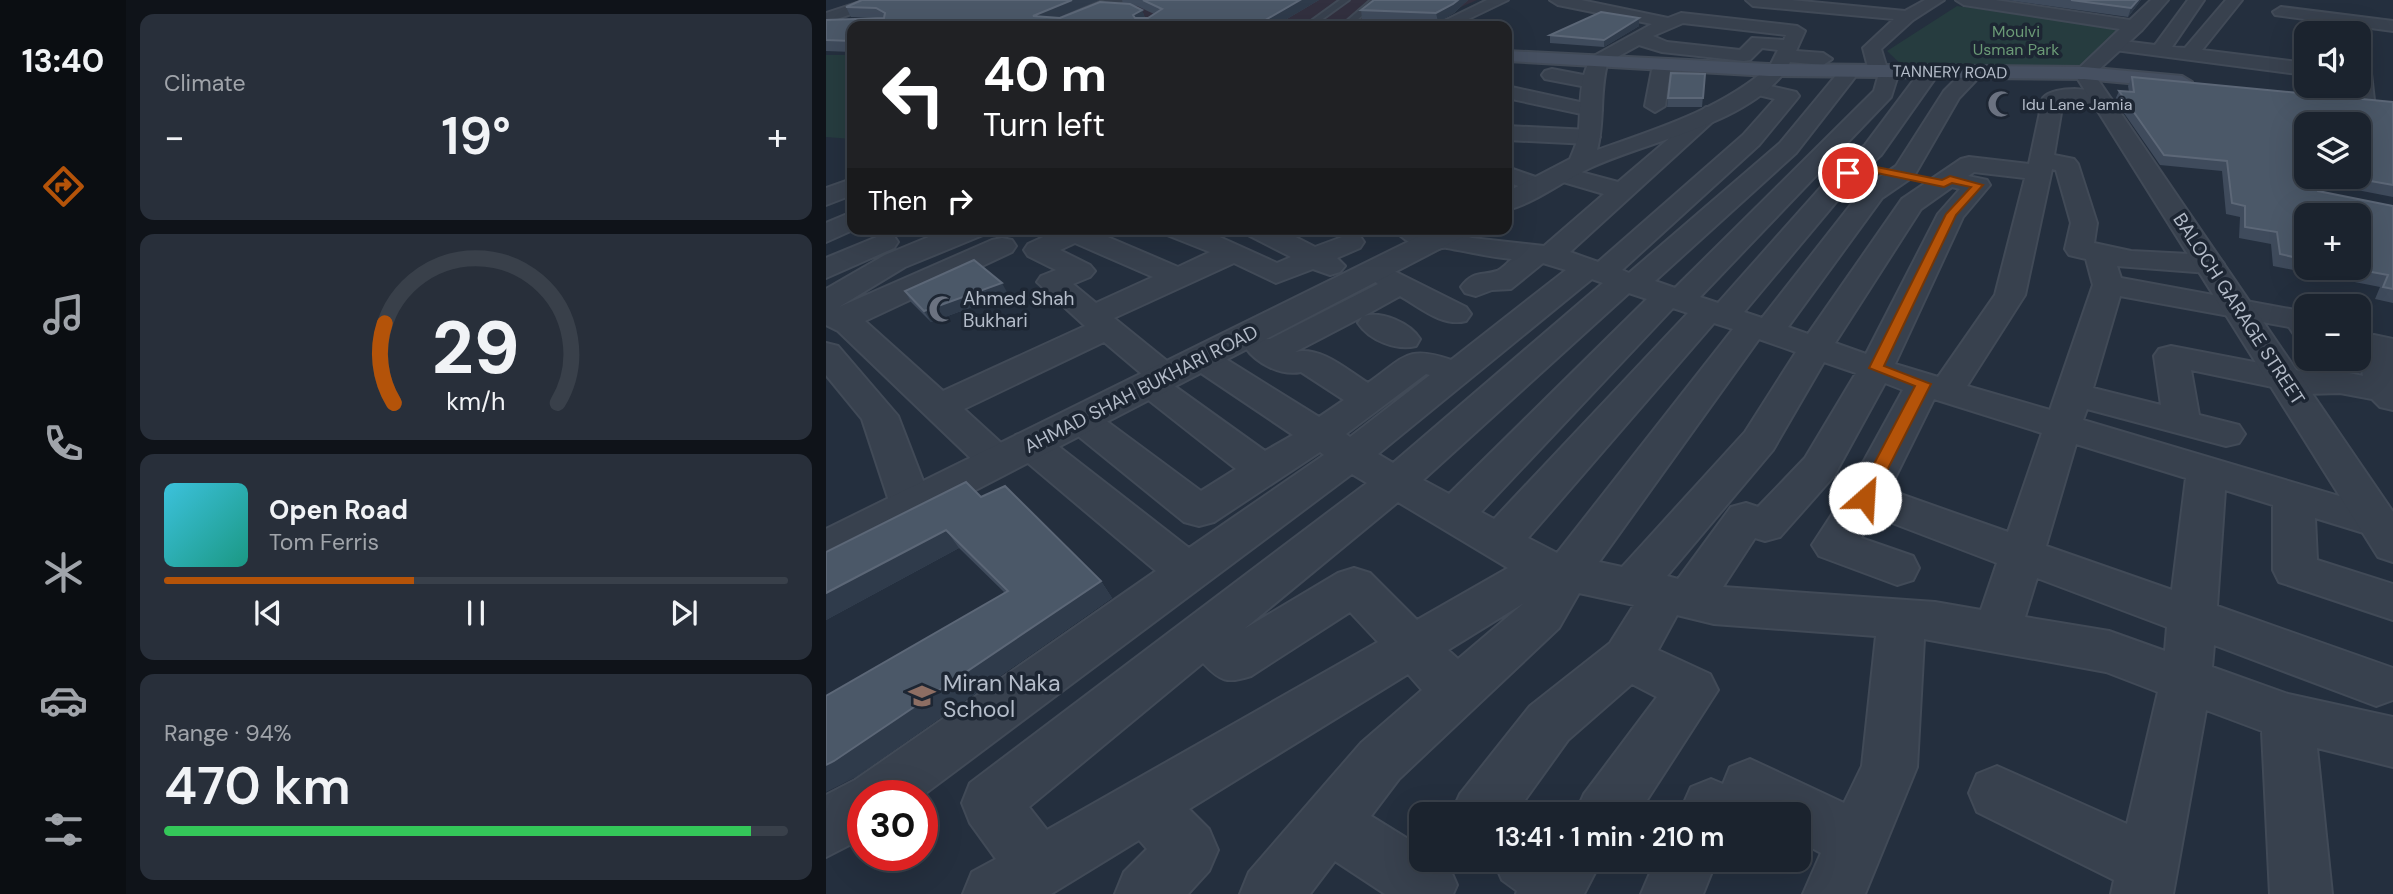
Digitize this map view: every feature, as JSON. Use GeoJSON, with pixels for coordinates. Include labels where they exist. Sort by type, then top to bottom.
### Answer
{"type":"FeatureCollection","features":[{"type":"Feature","properties":{"kind":"main road"},"geometry":{"type":"LineString","coordinates":[[826,21],[847,24]]}},
{"type":"Feature","properties":{"kind":"main road"},"geometry":{"type":"LineString","coordinates":[[826,29],[847,30]]}},
{"type":"Feature","properties":{"kind":"main road","name":"TANNERY ROAD"},"geometry":{"type":"LineString","coordinates":[[1586,114],[1690,52],[1784,57],[1883,74],[2091,84]]}},
{"type":"Feature","properties":{"kind":"main road","name":"TANNERY ROAD"},"geometry":{"type":"LineString","coordinates":[[1586,114],[1661,70],[1784,57],[1845,77],[1883,74],[2204,87]]}},
{"type":"Feature","properties":{"kind":"main road","name":"TANNERY ROAD"},"geometry":{"type":"LineString","coordinates":[[1512,60],[1586,114]]}},
{"type":"Feature","properties":{"kind":"street"},"geometry":{"type":"LineString","coordinates":[[826,21],[882,0]]}},
{"type":"Feature","properties":{"kind":"street"},"geometry":{"type":"LineString","coordinates":[[1453,21],[1500,0]]}},
{"type":"Feature","properties":{"kind":"street"},"geometry":{"type":"LineString","coordinates":[[1559,0],[1669,23]]}},
{"type":"Feature","properties":{"kind":"street"},"geometry":{"type":"LineString","coordinates":[[1609,10],[1640,0]]}},
{"type":"Feature","properties":{"kind":"street"},"geometry":{"type":"LineString","coordinates":[[1476,287],[1489,279],[1500,284],[1653,291],[1767,212],[1826,153],[1884,93],[1883,74],[1872,48],[1909,16],[1936,0]]}},
{"type":"Feature","properties":{"kind":"street"},"geometry":{"type":"LineString","coordinates":[[1964,0],[2136,26]]}},
{"type":"Feature","properties":{"kind":"street"},"geometry":{"type":"LineString","coordinates":[[2160,0],[2115,45],[2091,84],[2053,98],[2010,295],[1982,341],[1934,388],[1834,545],[1899,593],[1997,632],[2109,652],[2288,717],[2393,741]]}},
{"type":"Feature","properties":{"kind":"street"},"geometry":{"type":"LineString","coordinates":[[2160,51],[2196,0],[2308,15]]}},
{"type":"Feature","properties":{"kind":"street"},"geometry":{"type":"LineString","coordinates":[[2333,21],[2335,0]]}},
{"type":"Feature","properties":{"kind":"street"},"geometry":{"type":"LineString","coordinates":[[2356,0],[2358,21]]}},
{"type":"Feature","properties":{"kind":"street"},"geometry":{"type":"LineString","coordinates":[[1736,1],[1909,16]]}},
{"type":"Feature","properties":{"kind":"street"},"geometry":{"type":"LineString","coordinates":[[2189,55],[2231,3]]}},
{"type":"Feature","properties":{"kind":"street"},"geometry":{"type":"LineString","coordinates":[[1749,26],[1774,4]]}},
{"type":"Feature","properties":{"kind":"street"},"geometry":{"type":"LineString","coordinates":[[1062,21],[1100,7],[1123,5]]}},
{"type":"Feature","properties":{"kind":"street"},"geometry":{"type":"LineString","coordinates":[[1512,199],[1538,186],[1641,36],[1681,18],[1749,26],[1784,57],[1789,96],[1721,128],[1622,191]]}},
{"type":"Feature","properties":{"kind":"street"},"geometry":{"type":"LineString","coordinates":[[1690,52],[1711,21]]}},
{"type":"Feature","properties":{"kind":"street"},"geometry":{"type":"LineString","coordinates":[[2371,27],[2390,26]]}},
{"type":"Feature","properties":{"kind":"street"},"geometry":{"type":"LineString","coordinates":[[1641,36],[1662,47],[1690,52],[1744,56],[1758,42],[1784,57],[1823,59]]}},
{"type":"Feature","properties":{"kind":"street"},"geometry":{"type":"LineString","coordinates":[[1854,36],[1881,40]]}},
{"type":"Feature","properties":{"kind":"street"},"geometry":{"type":"LineString","coordinates":[[2224,59],[2236,39]]}},
{"type":"Feature","properties":{"kind":"street"},"geometry":{"type":"LineString","coordinates":[[1690,52],[1719,43]]}},
{"type":"Feature","properties":{"kind":"street"},"geometry":{"type":"LineString","coordinates":[[2115,45],[2224,59],[2260,57],[2294,63]]}},
{"type":"Feature","properties":{"kind":"street"},"geometry":{"type":"LineString","coordinates":[[1453,515],[1620,344],[1653,291],[1721,128],[1784,57]]}},
{"type":"Feature","properties":{"kind":"street"},"geometry":{"type":"LineString","coordinates":[[1512,60],[1512,84]]}},
{"type":"Feature","properties":{"kind":"street"},"geometry":{"type":"LineString","coordinates":[[1655,106],[1661,70]]}},
{"type":"Feature","properties":{"kind":"street"},"geometry":{"type":"LineString","coordinates":[[1653,291],[1790,145],[1845,77]]}},
{"type":"Feature","properties":{"kind":"street"},"geometry":{"type":"LineString","coordinates":[[899,780],[1189,573],[1336,445],[1456,373],[1653,291],[1805,222],[1872,150],[1926,77]]}},
{"type":"Feature","properties":{"kind":"street"},"geometry":{"type":"LineString","coordinates":[[1556,570],[1413,646],[1016,881],[990,803],[1396,482],[1570,328],[1873,193],[1900,175],[1951,95],[1969,78]]}},
{"type":"Feature","properties":{"kind":"street"},"geometry":{"type":"LineString","coordinates":[[1512,84],[1550,83],[1586,114],[1622,191],[1653,291],[1667,355]]}},
{"type":"Feature","properties":{"kind":"street"},"geometry":{"type":"LineString","coordinates":[[1512,84],[1651,139],[1721,128]]}},
{"type":"Feature","properties":{"kind":"street","name":"BALOCH GARAGE STREET"},"geometry":{"type":"LineString","coordinates":[[2091,84],[2388,532]]}},
{"type":"Feature","properties":{"kind":"street"},"geometry":{"type":"LineString","coordinates":[[1512,119],[1586,114]]}},
{"type":"Feature","properties":{"kind":"street"},"geometry":{"type":"LineString","coordinates":[[1512,132],[1586,114]]}},
{"type":"Feature","properties":{"kind":"street"},"geometry":{"type":"LineString","coordinates":[[1512,153],[1586,114]]}},
{"type":"Feature","properties":{"kind":"street"},"geometry":{"type":"LineString","coordinates":[[1790,145],[1826,153]]}},
{"type":"Feature","properties":{"kind":"street"},"geometry":{"type":"LineString","coordinates":[[1662,594],[1746,519],[1765,526],[1820,467],[1876,368],[1951,214],[1957,183],[1969,164],[2038,176],[2066,164],[2084,223],[2078,249],[2131,260],[2209,264]]}},
{"type":"Feature","properties":{"kind":"street"},"geometry":{"type":"LineString","coordinates":[[1856,166],[1957,183]]}},
{"type":"Feature","properties":{"kind":"street"},"geometry":{"type":"LineString","coordinates":[[826,173],[847,176]]}},
{"type":"Feature","properties":{"kind":"street"},"geometry":{"type":"LineString","coordinates":[[1512,176],[1538,186]]}},
{"type":"Feature","properties":{"kind":"street"},"geometry":{"type":"LineString","coordinates":[[1489,802],[1549,723],[1628,658],[1662,594],[1816,347],[1911,204],[1957,183]]}},
{"type":"Feature","properties":{"kind":"street"},"geometry":{"type":"LineString","coordinates":[[826,190],[847,186]]}},
{"type":"Feature","properties":{"kind":"street"},"geometry":{"type":"LineString","coordinates":[[826,197],[847,187]]}},
{"type":"Feature","properties":{"kind":"street"},"geometry":{"type":"LineString","coordinates":[[826,205],[847,208]]}},
{"type":"Feature","properties":{"kind":"street"},"geometry":{"type":"LineString","coordinates":[[1767,212],[1805,222]]}},
{"type":"Feature","properties":{"kind":"street"},"geometry":{"type":"LineString","coordinates":[[826,234],[847,223]]}},
{"type":"Feature","properties":{"kind":"street"},"geometry":{"type":"LineString","coordinates":[[826,269],[898,235]]}},
{"type":"Feature","properties":{"kind":"street"},"geometry":{"type":"LineString","coordinates":[[831,312],[895,261],[957,235]]}},
{"type":"Feature","properties":{"kind":"street"},"geometry":{"type":"LineString","coordinates":[[972,235],[1002,247],[1038,250],[1080,271]]}},
{"type":"Feature","properties":{"kind":"street"},"geometry":{"type":"LineString","coordinates":[[1038,250],[1062,235]]}},
{"type":"Feature","properties":{"kind":"street"},"geometry":{"type":"LineString","coordinates":[[1078,235],[1177,277]]}},
{"type":"Feature","properties":{"kind":"street"},"geometry":{"type":"LineString","coordinates":[[1193,235],[1234,251],[1276,274],[1314,258],[1340,236],[1409,259],[1455,314]]}},
{"type":"Feature","properties":{"kind":"street"},"geometry":{"type":"LineString","coordinates":[[1270,235],[1314,258],[1409,259],[1469,246],[1653,291],[1934,388],[2067,410],[2182,422],[2216,453],[2294,498],[2388,532]]}},
{"type":"Feature","properties":{"kind":"street"},"geometry":{"type":"LineString","coordinates":[[831,312],[1002,247]]}},
{"type":"Feature","properties":{"kind":"street"},"geometry":{"type":"LineString","coordinates":[[939,407],[1100,322],[1177,277],[1234,251]]}},
{"type":"Feature","properties":{"kind":"street"},"geometry":{"type":"LineString","coordinates":[[1997,632],[2105,294],[2099,253]]}},
{"type":"Feature","properties":{"kind":"street"},"geometry":{"type":"LineString","coordinates":[[1121,254],[1052,282],[1100,322],[1172,373],[1264,470]]}},
{"type":"Feature","properties":{"kind":"street"},"geometry":{"type":"LineString","coordinates":[[1259,344],[1290,364],[1306,360],[1374,323],[1409,259]]}},
{"type":"Feature","properties":{"kind":"street","name":"AHMAD SHAH BUKHARI ROAD"},"geometry":{"type":"LineString","coordinates":[[826,548],[1172,373],[1259,344],[1409,259]]}},
{"type":"Feature","properties":{"kind":"street"},"geometry":{"type":"LineString","coordinates":[[1653,291],[1719,371]]}},
{"type":"Feature","properties":{"kind":"street"},"geometry":{"type":"LineString","coordinates":[[2105,294],[2294,319]]}},
{"type":"Feature","properties":{"kind":"street"},"geometry":{"type":"LineString","coordinates":[[2105,294],[2171,319],[2169,326]]}},
{"type":"Feature","properties":{"kind":"street"},"geometry":{"type":"LineString","coordinates":[[831,312],[849,324],[939,407],[1113,512],[1189,573]]}},
{"type":"Feature","properties":{"kind":"street"},"geometry":{"type":"LineString","coordinates":[[1374,323],[1404,339]]}},
{"type":"Feature","properties":{"kind":"street"},"geometry":{"type":"LineString","coordinates":[[1570,328],[1620,344]]}},
{"type":"Feature","properties":{"kind":"street"},"geometry":{"type":"LineString","coordinates":[[2388,395],[2374,345],[2393,349]]}},
{"type":"Feature","properties":{"kind":"street"},"geometry":{"type":"LineString","coordinates":[[826,353],[880,416],[911,505]]}},
{"type":"Feature","properties":{"kind":"street"},"geometry":{"type":"LineString","coordinates":[[1667,355],[1719,371]]}},
{"type":"Feature","properties":{"kind":"street"},"geometry":{"type":"LineString","coordinates":[[1499,542],[1667,355]]}},
{"type":"Feature","properties":{"kind":"street"},"geometry":{"type":"LineString","coordinates":[[2182,422],[2171,356],[2306,383],[2330,371]]}},
{"type":"Feature","properties":{"kind":"street"},"geometry":{"type":"LineString","coordinates":[[1306,360],[1369,400]]}},
{"type":"Feature","properties":{"kind":"street"},"geometry":{"type":"LineString","coordinates":[[1080,419],[1199,511],[1264,470],[1336,445],[1369,400],[1422,362],[1456,373]]}},
{"type":"Feature","properties":{"kind":"street"},"geometry":{"type":"LineString","coordinates":[[1271,894],[1380,761],[1542,615],[1556,570],[1719,371]]}},
{"type":"Feature","properties":{"kind":"street"},"geometry":{"type":"LineString","coordinates":[[2334,371],[2388,395]]}},
{"type":"Feature","properties":{"kind":"street"},"geometry":{"type":"LineString","coordinates":[[1172,373],[1336,445],[1499,542],[1556,570],[1714,605],[1899,593]]}},
{"type":"Feature","properties":{"kind":"street"},"geometry":{"type":"LineString","coordinates":[[2067,410],[2216,453]]}},
{"type":"Feature","properties":{"kind":"street"},"geometry":{"type":"LineString","coordinates":[[1997,793],[2145,879],[2186,681],[2192,617],[2216,453]]}},
{"type":"Feature","properties":{"kind":"street"},"geometry":{"type":"LineString","coordinates":[[1113,512],[1161,482]]}},
{"type":"Feature","properties":{"kind":"street"},"geometry":{"type":"LineString","coordinates":[[1865,498],[2376,684]]}},
{"type":"Feature","properties":{"kind":"street"},"geometry":{"type":"LineString","coordinates":[[2294,498],[2295,570],[2393,602]]}},
{"type":"Feature","properties":{"kind":"street"},"geometry":{"type":"LineString","coordinates":[[1204,634],[1233,661],[1354,586],[1457,692]]}},
{"type":"Feature","properties":{"kind":"street"},"geometry":{"type":"LineString","coordinates":[[1834,894],[1889,767],[1899,593]]}},
{"type":"Feature","properties":{"kind":"street"},"geometry":{"type":"LineString","coordinates":[[1613,802],[1692,690],[1628,658]]}},
{"type":"Feature","properties":{"kind":"street"},"geometry":{"type":"LineString","coordinates":[[2288,717],[2301,894]]}},
{"type":"Feature","properties":{"kind":"street"},"geometry":{"type":"LineString","coordinates":[[1744,802],[1750,786],[1782,802]]}},
{"type":"Feature","properties":{"kind":"street"},"geometry":{"type":"LineString","coordinates":[[1145,805],[1188,850],[1146,894]]}},
{"type":"Feature","properties":{"kind":"street"},"geometry":{"type":"LineString","coordinates":[[826,828],[847,815]]}},
{"type":"Feature","properties":{"kind":"street"},"geometry":{"type":"LineString","coordinates":[[1811,816],[1858,840]]}},
{"type":"Feature","properties":{"kind":"street"},"geometry":{"type":"LineString","coordinates":[[1329,822],[1430,880]]}},
{"type":"Feature","properties":{"kind":"street"},"geometry":{"type":"LineString","coordinates":[[1671,894],[1681,872]]}},
{"type":"Feature","properties":{"kind":"lane"},"geometry":{"type":"LineString","coordinates":[[1315,21],[1345,0]]}},
{"type":"Feature","properties":{"kind":"lane"},"geometry":{"type":"LineString","coordinates":[[1351,21],[1374,2]]}},
{"type":"Feature","properties":{"kind":"lane"},"geometry":{"type":"LineString","coordinates":[[1319,18],[1353,19]]}},
{"type":"Feature","properties":{"kind":"shaded area"},"geometry":{"type":"Polygon","coordinates":[[[1119,0],[1477,0],[1429,21],[1062,21],[1119,0]]]}},
{"type":"Feature","properties":{"kind":"green space","name":"Moulvi Usman Park"},"geometry":{"type":"Polygon","coordinates":[[[1957,6],[1994,11],[2002,6],[2136,26],[2084,73],[1908,71],[1887,51],[1957,6]]]}},
{"type":"Feature","properties":{"kind":"green space"},"geometry":{"type":"Polygon","coordinates":[[[826,55],[847,55],[847,139],[826,137],[826,55]]]}},
{"type":"Feature","properties":{"kind":"building"},"geometry":{"type":"Polygon","coordinates":[[[862,0],[1072,0],[1033,16],[1060,18],[1100,2],[1130,4],[1142,10],[1133,15],[1135,18],[1148,18],[1162,9],[1143,0],[1300,0],[1264,21],[847,21],[847,41],[826,40],[826,20],[884,18],[885,13],[876,8],[846,7],[862,0]]]}},
{"type":"Feature","properties":{"kind":"building"},"geometry":{"type":"Polygon","coordinates":[[[1374,0],[1458,0],[1436,13],[1361,10],[1374,0]]]}},
{"type":"Feature","properties":{"kind":"building"},"geometry":{"type":"Polygon","coordinates":[[[2071,0],[2138,0],[2131,8],[2071,0]]]}},
{"type":"Feature","properties":{"kind":"building"},"geometry":{"type":"Polygon","coordinates":[[[1601,12],[1639,18],[1604,40],[1550,35],[1601,12]]]}},
{"type":"Feature","properties":{"kind":"building"},"geometry":{"type":"Polygon","coordinates":[[[1671,73],[1705,74],[1703,98],[1668,98],[1671,73]]]}},
{"type":"Feature","properties":{"kind":"building"},"geometry":{"type":"Polygon","coordinates":[[[2132,77],[2294,93],[2294,98],[2351,98],[2393,102],[2393,185],[2371,181],[2371,112],[2294,112],[2294,189],[2317,189],[2393,206],[2393,289],[2383,287],[2388,275],[2371,272],[2371,203],[2294,203],[2294,257],[2280,254],[2277,232],[2245,227],[2245,206],[2232,203],[2227,161],[2164,155],[2119,91],[2134,92],[2132,77]]]}},
{"type":"Feature","properties":{"kind":"building"},"geometry":{"type":"Polygon","coordinates":[[[974,260],[1002,283],[924,311],[905,291],[974,260]]]}},
{"type":"Feature","properties":{"kind":"building"},"geometry":{"type":"Polygon","coordinates":[[[966,482],[981,497],[1005,486],[1101,581],[826,765],[826,696],[1008,591],[946,530],[826,593],[826,552],[966,482]]]}},
{"type":"Feature","properties":{"kind":"place","name":"Idu Lane Jamia"},"geometry":{"type":"Point","coordinates":[2001,104]}},
{"type":"Feature","properties":{"kind":"place","name":"Ahmed Shah Bukhari"},"geometry":{"type":"Point","coordinates":[942,309]}},
{"type":"Feature","properties":{"kind":"place","name":"Miran Naka School"},"geometry":{"type":"Point","coordinates":[922,696]}},
{"type":"Feature","properties":{"kind":"route"},"geometry":{"type":"LineString","coordinates":[[1848,173],[1856,166],[1944,184],[1950,179],[1978,185],[1951,214],[1876,368],[1923,384],[1865,498]]}}]}
